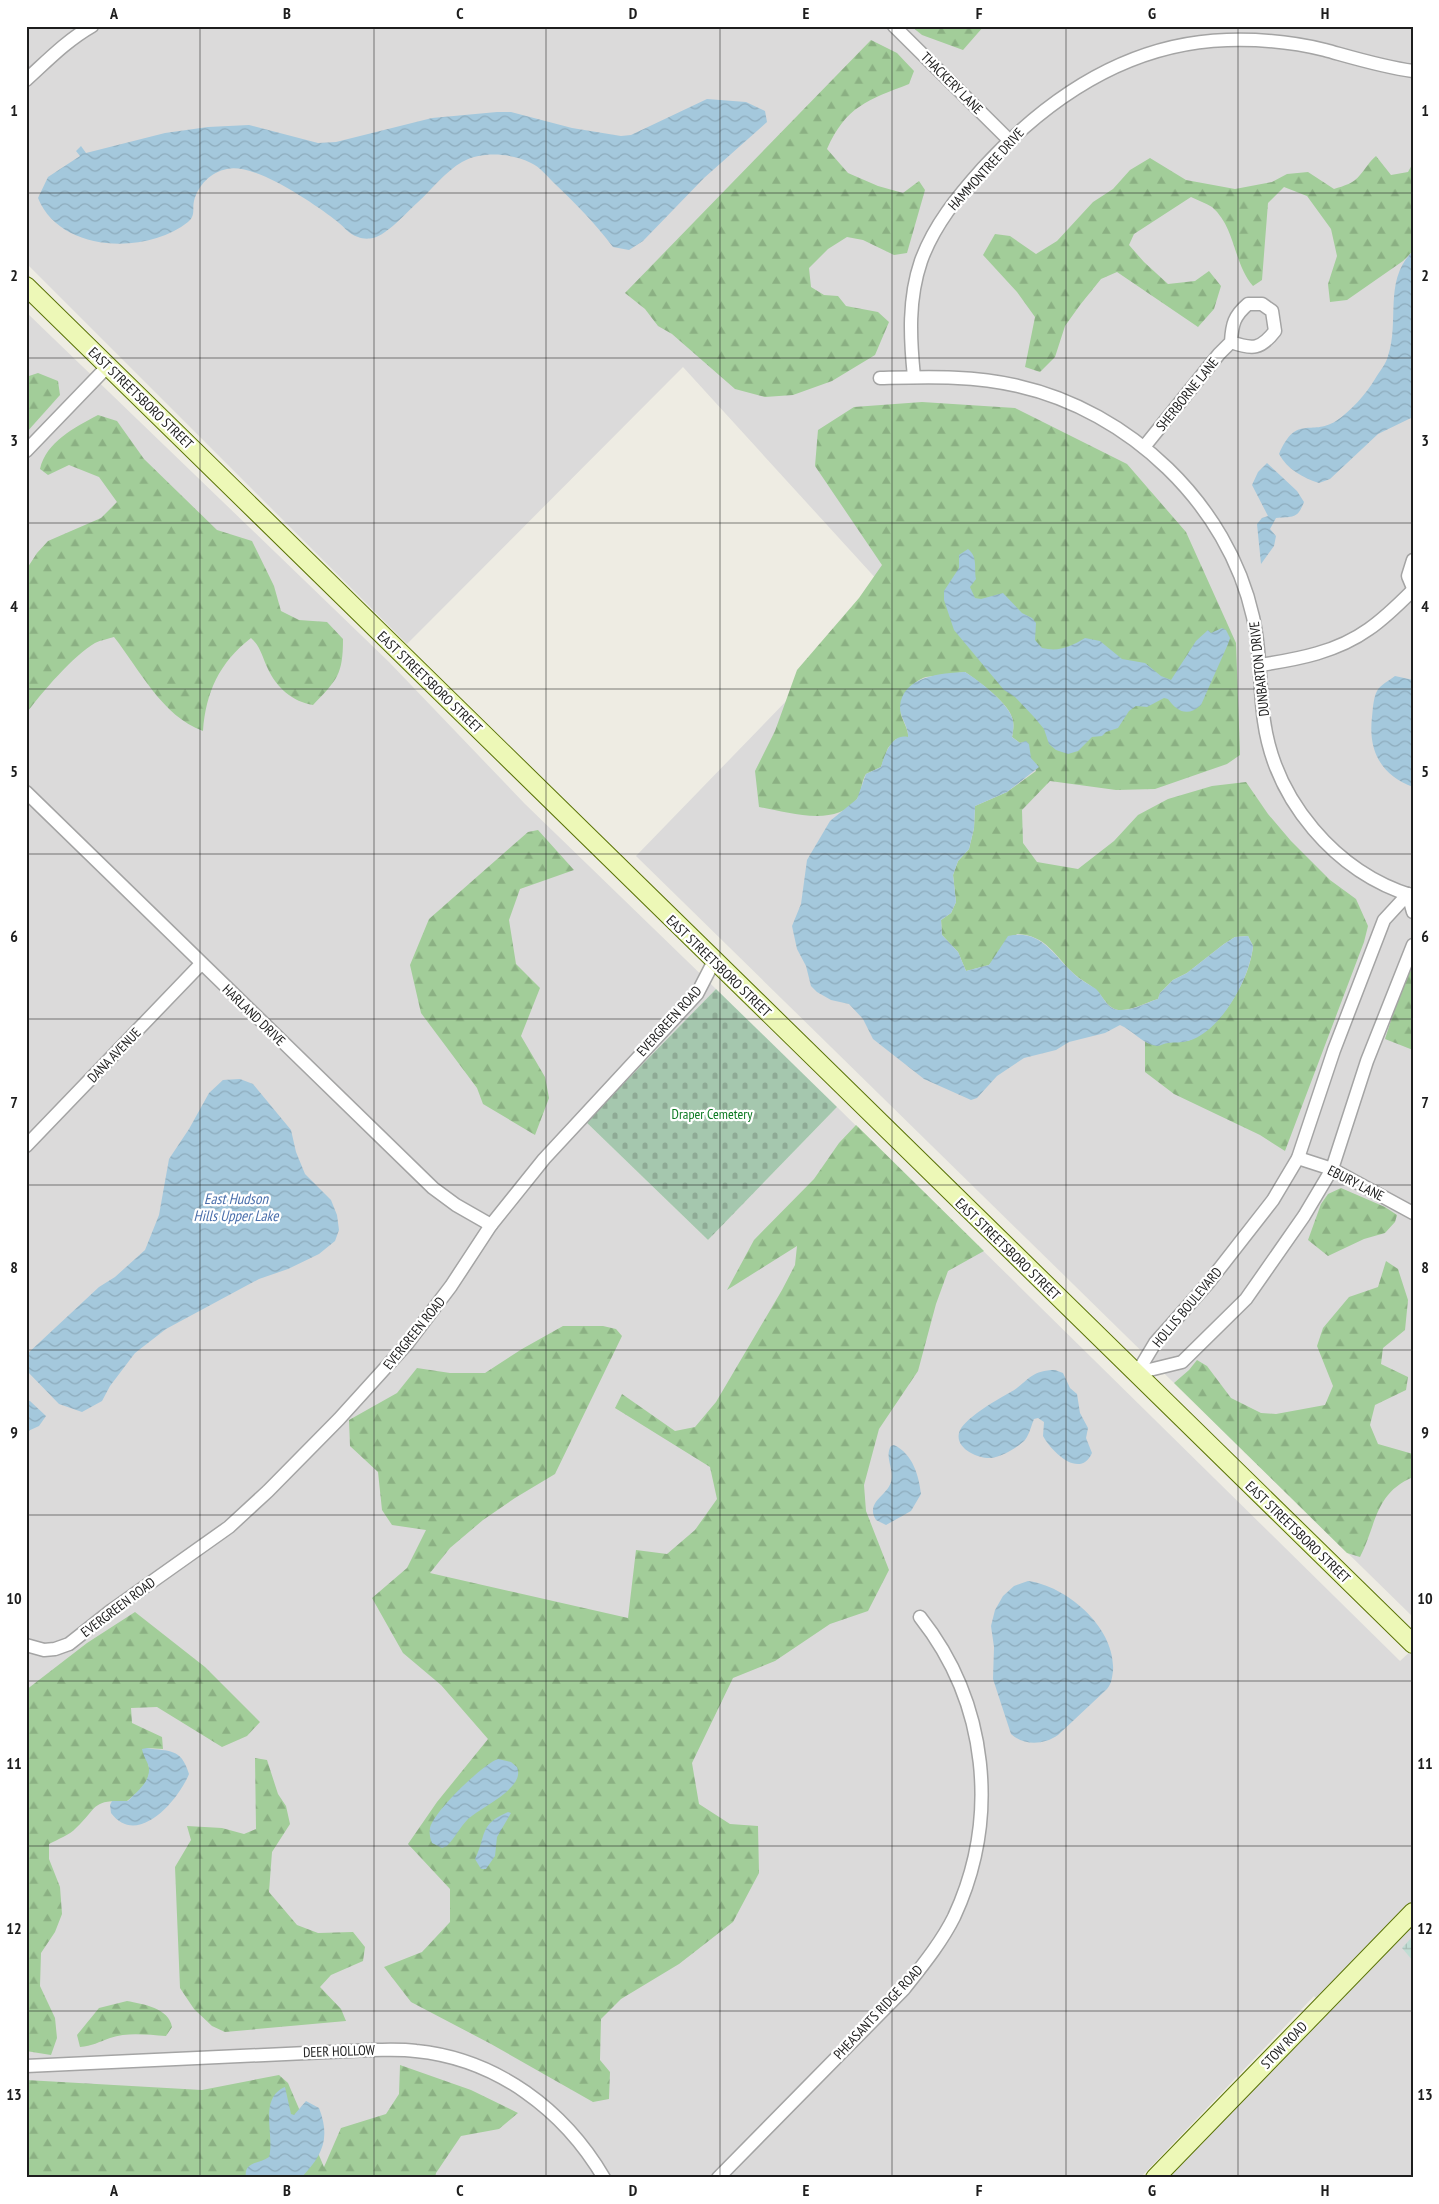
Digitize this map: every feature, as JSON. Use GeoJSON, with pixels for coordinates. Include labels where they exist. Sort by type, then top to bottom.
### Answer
{"type":"FeatureCollection","features":[{"type":"Feature","properties":{"kind":"main road","name":"EAST STREETSBORO STREET"},"geometry":{"type":"LineString","coordinates":[[26,286],[1413,1644]]}},
{"type":"Feature","properties":{"kind":"main road","name":"STOW ROAD"},"geometry":{"type":"LineString","coordinates":[[1155,2178],[1413,1912]]}},
{"type":"Feature","properties":{"kind":"street"},"geometry":{"type":"LineString","coordinates":[[26,80],[50,56],[75,36],[92,26]]}},
{"type":"Feature","properties":{"kind":"street","name":"THACKERY LANE"},"geometry":{"type":"LineString","coordinates":[[894,26],[1009,140]]}},
{"type":"Feature","properties":{"kind":"street","name":"HAMMONTREE DRIVE"},"geometry":{"type":"LineString","coordinates":[[914,377],[910,318],[914,287],[921,262],[944,216],[965,188],[1009,140],[1051,104],[1103,72],[1154,52],[1193,43],[1259,40],[1292,43],[1392,68],[1413,71]]}},
{"type":"Feature","properties":{"kind":"street","name":"SHERBORNE LANE"},"geometry":{"type":"LineString","coordinates":[[1144,447],[1219,354],[1231,342]]}},
{"type":"Feature","properties":{"kind":"street"},"geometry":{"type":"LineString","coordinates":[[26,451],[107,367]]}},
{"type":"Feature","properties":{"kind":"street","name":"DUNBARTON DRIVE"},"geometry":{"type":"LineString","coordinates":[[880,378],[914,377],[997,382],[1035,390],[1089,412],[1144,447],[1187,490],[1220,536],[1236,570],[1253,616],[1260,665],[1264,722],[1270,751],[1280,777],[1303,816],[1342,858],[1375,880],[1410,895]]}},
{"type":"Feature","properties":{"kind":"street"},"geometry":{"type":"LineString","coordinates":[[1260,665],[1317,654],[1347,643],[1378,622],[1413,589],[1408,576],[1413,560]]}},
{"type":"Feature","properties":{"kind":"street","name":"HARLAND DRIVE"},"geometry":{"type":"LineString","coordinates":[[26,792],[433,1188],[456,1205],[491,1225]]}},
{"type":"Feature","properties":{"kind":"street"},"geometry":{"type":"LineString","coordinates":[[1410,895],[1413,912]]}},
{"type":"Feature","properties":{"kind":"street","name":"HOLLIS BOULEVARD"},"geometry":{"type":"LineString","coordinates":[[1137,1373],[1155,1343],[1209,1282],[1273,1200],[1298,1158],[1334,1050],[1384,920],[1410,895]]}},
{"type":"Feature","properties":{"kind":"street","name":"HOLLIS BOULEVARD"},"geometry":{"type":"LineString","coordinates":[[1137,1373],[1182,1362],[1246,1299],[1304,1216],[1332,1169],[1368,1061],[1413,945]]}},
{"type":"Feature","properties":{"kind":"street","name":"EVERGREEN ROAD"},"geometry":{"type":"LineString","coordinates":[[26,1645],[44,1650],[56,1649],[69,1644],[112,1610],[229,1527],[268,1491],[339,1419],[407,1344],[452,1286],[491,1225],[544,1158],[697,994],[714,961]]}},
{"type":"Feature","properties":{"kind":"street","name":"DANA AVENUE"},"geometry":{"type":"LineString","coordinates":[[26,1146],[202,964]]}},
{"type":"Feature","properties":{"kind":"street","name":"EBURY LANE"},"geometry":{"type":"LineString","coordinates":[[1298,1158],[1332,1169],[1413,1213]]}},
{"type":"Feature","properties":{"kind":"street","name":"PHEASANTS RIDGE ROAD"},"geometry":{"type":"LineString","coordinates":[[718,2178],[904,1988],[930,1955],[953,1918],[971,1873],[981,1822],[982,1784],[979,1748],[973,1719],[962,1689],[946,1654],[920,1617]]}},
{"type":"Feature","properties":{"kind":"street","name":"DEER HOLLOW"},"geometry":{"type":"LineString","coordinates":[[26,2066],[371,2050],[417,2051],[481,2067],[530,2095],[569,2128],[593,2159],[604,2178]]}},
{"type":"Feature","properties":{"kind":"shaded area"},"geometry":{"type":"Polygon","coordinates":[[[26,26],[1413,26],[1413,1617],[636,856],[890,594],[683,367],[407,644],[26,263],[26,26]]]}},
{"type":"Feature","properties":{"kind":"shaded area"},"geometry":{"type":"Polygon","coordinates":[[[26,312],[389,662],[525,804],[716,989],[586,1122],[708,1240],[837,1107],[1400,1661],[1413,1649],[1413,2178],[1154,2178],[1322,2005],[1314,1996],[1140,2178],[26,2178],[26,312]]]}},
{"type":"Feature","properties":{"kind":"green space"},"geometry":{"type":"Polygon","coordinates":[[[911,26],[984,26],[963,50],[922,35],[911,26]]]}},
{"type":"Feature","properties":{"kind":"green space"},"geometry":{"type":"Polygon","coordinates":[[[871,40],[897,53],[914,71],[909,84],[860,106],[842,123],[827,149],[848,173],[878,186],[903,193],[919,181],[925,190],[907,253],[894,255],[863,240],[847,237],[828,249],[809,268],[811,287],[824,295],[838,296],[846,306],[878,312],[889,322],[875,355],[832,381],[793,395],[765,397],[735,389],[672,334],[658,326],[645,309],[625,293],[871,40]]]}},
{"type":"Feature","properties":{"kind":"green space"},"geometry":{"type":"Polygon","coordinates":[[[1376,156],[1391,175],[1408,172],[1413,163],[1413,251],[1403,261],[1347,300],[1330,302],[1328,284],[1337,256],[1331,229],[1307,196],[1284,187],[1268,203],[1262,280],[1253,286],[1246,277],[1226,225],[1220,215],[1212,207],[1191,197],[1134,234],[1129,245],[1168,284],[1195,281],[1209,271],[1221,286],[1214,309],[1198,327],[1117,272],[1101,279],[1080,305],[1065,326],[1055,357],[1040,372],[1025,367],[1035,317],[1017,292],[983,255],[995,234],[1010,236],[1036,254],[1057,241],[1093,202],[1113,189],[1130,170],[1150,158],[1186,180],[1235,189],[1272,182],[1287,174],[1308,172],[1334,189],[1358,178],[1376,156]]]}},
{"type":"Feature","properties":{"kind":"green space"},"geometry":{"type":"Polygon","coordinates":[[[38,373],[58,381],[60,395],[26,433],[26,377],[38,373]]]}},
{"type":"Feature","properties":{"kind":"green space"},"geometry":{"type":"Polygon","coordinates":[[[922,402],[1015,408],[1127,464],[1186,532],[1236,643],[1240,755],[1227,764],[1155,789],[1116,790],[1050,781],[1022,810],[1023,843],[1037,862],[1078,869],[1114,841],[1138,815],[1168,799],[1212,786],[1246,782],[1268,814],[1291,841],[1330,880],[1356,899],[1368,926],[1364,942],[1285,1151],[1260,1135],[1174,1094],[1145,1072],[1145,1041],[1158,1045],[1190,1040],[1202,1034],[1223,1013],[1240,987],[1251,959],[1253,946],[1248,936],[1235,937],[1224,944],[1187,973],[1173,980],[1160,993],[1158,999],[1122,1010],[1117,1010],[1110,1006],[1096,990],[1074,974],[1043,942],[1027,935],[1017,934],[989,965],[966,971],[958,952],[942,935],[941,920],[951,913],[956,902],[953,875],[958,861],[969,849],[974,828],[975,806],[1007,792],[1036,771],[1023,742],[1020,743],[1012,737],[1013,721],[1006,707],[978,681],[965,672],[926,677],[911,687],[904,697],[901,708],[908,737],[896,739],[888,748],[881,767],[866,774],[859,796],[848,808],[824,816],[811,816],[759,807],[755,771],[775,731],[797,670],[859,598],[882,565],[815,466],[818,430],[854,407],[922,402]]]}},
{"type":"Feature","properties":{"kind":"green space"},"geometry":{"type":"Polygon","coordinates":[[[98,415],[117,421],[144,459],[217,530],[252,541],[274,586],[281,611],[299,620],[327,622],[343,639],[342,661],[337,676],[313,705],[299,701],[280,688],[271,676],[259,649],[251,638],[230,658],[216,679],[207,704],[203,731],[175,715],[153,691],[114,637],[102,640],[87,648],[68,665],[26,714],[26,570],[37,553],[48,541],[101,518],[117,502],[99,477],[69,465],[48,475],[40,469],[43,459],[55,443],[71,430],[98,415]]]}},
{"type":"Feature","properties":{"kind":"green space"},"geometry":{"type":"Polygon","coordinates":[[[538,830],[574,870],[520,889],[509,920],[516,964],[540,988],[521,1036],[545,1077],[549,1098],[535,1135],[483,1104],[477,1088],[421,1013],[410,965],[429,919],[528,832],[538,830]]]}},
{"type":"Feature","properties":{"kind":"green space"},"geometry":{"type":"Polygon","coordinates":[[[1413,968],[1413,1050],[1385,1039],[1404,979],[1413,968]]]}},
{"type":"Feature","properties":{"kind":"green space","name":"Draper Cemetery"},"geometry":{"type":"Polygon","coordinates":[[[716,989],[837,1107],[708,1240],[586,1122],[716,989]]]}},
{"type":"Feature","properties":{"kind":"green space"},"geometry":{"type":"Polygon","coordinates":[[[856,1125],[984,1251],[948,1271],[936,1304],[918,1371],[879,1429],[864,1485],[866,1511],[889,1570],[868,1611],[830,1624],[775,1661],[733,1678],[692,1763],[699,1804],[730,1824],[758,1826],[759,1873],[733,1922],[679,1964],[621,1999],[601,2019],[600,2060],[610,2072],[609,2099],[593,2102],[491,2044],[411,2002],[384,1967],[422,1952],[450,1922],[450,1889],[408,1844],[437,1802],[488,1739],[441,1685],[403,1653],[372,1598],[407,1568],[426,1530],[392,1525],[382,1510],[378,1472],[350,1446],[349,1420],[397,1393],[417,1368],[450,1373],[485,1373],[563,1326],[603,1326],[616,1329],[622,1336],[555,1474],[483,1520],[450,1548],[430,1573],[628,1618],[636,1550],[667,1554],[695,1530],[717,1499],[710,1467],[615,1408],[622,1394],[675,1431],[695,1427],[716,1402],[782,1290],[795,1265],[797,1246],[727,1290],[754,1240],[814,1179],[839,1143],[856,1125]]]}},
{"type":"Feature","properties":{"kind":"green space"},"geometry":{"type":"Polygon","coordinates":[[[1341,1188],[1385,1207],[1397,1215],[1395,1222],[1385,1233],[1364,1239],[1328,1256],[1308,1240],[1321,1204],[1328,1194],[1341,1188]]]}},
{"type":"Feature","properties":{"kind":"green space"},"geometry":{"type":"Polygon","coordinates":[[[1386,1261],[1398,1269],[1408,1300],[1405,1330],[1383,1348],[1381,1364],[1408,1377],[1406,1390],[1375,1405],[1370,1425],[1378,1444],[1413,1454],[1413,1477],[1400,1484],[1384,1501],[1378,1511],[1360,1557],[1347,1553],[1174,1383],[1197,1360],[1207,1366],[1231,1398],[1261,1413],[1276,1414],[1325,1405],[1333,1386],[1317,1346],[1323,1328],[1349,1297],[1378,1287],[1386,1261]]]}},
{"type":"Feature","properties":{"kind":"green space"},"geometry":{"type":"Polygon","coordinates":[[[135,1612],[205,1667],[260,1722],[247,1736],[222,1747],[157,1707],[131,1708],[132,1723],[162,1737],[163,1749],[147,1748],[148,1778],[139,1791],[131,1798],[127,1801],[101,1803],[67,1835],[49,1844],[49,1859],[60,1887],[62,1914],[55,1932],[41,1953],[40,1986],[55,2018],[57,2038],[51,2055],[26,2051],[26,1690],[87,1643],[135,1612]]]}},
{"type":"Feature","properties":{"kind":"green space"},"geometry":{"type":"Polygon","coordinates":[[[255,1758],[267,1760],[278,1794],[286,1806],[290,1824],[272,1852],[269,1892],[297,1925],[318,1933],[353,1932],[365,1947],[363,1961],[331,1975],[320,1987],[341,2009],[346,2021],[225,2032],[212,2026],[194,2009],[180,1988],[175,1867],[191,1840],[187,1826],[222,1828],[244,1834],[256,1829],[255,1758]]]}},
{"type":"Feature","properties":{"kind":"green space"},"geometry":{"type":"Polygon","coordinates":[[[1413,1936],[1413,1961],[1402,1948],[1413,1936]]]}},
{"type":"Feature","properties":{"kind":"green space"},"geometry":{"type":"Polygon","coordinates":[[[127,2001],[154,2008],[166,2015],[172,2027],[166,2036],[124,2035],[80,2047],[77,2035],[99,2008],[127,2001]]]}},
{"type":"Feature","properties":{"kind":"green space"},"geometry":{"type":"Polygon","coordinates":[[[400,2065],[471,2090],[518,2113],[499,2129],[461,2136],[436,2173],[435,2178],[26,2178],[26,2080],[202,2090],[279,2075],[288,2083],[324,2167],[341,2128],[386,2114],[399,2094],[400,2065]]]}},
{"type":"Feature","properties":{"kind":"water"},"geometry":{"type":"Polygon","coordinates":[[[707,99],[746,102],[765,111],[767,122],[704,178],[643,241],[629,250],[613,247],[585,214],[537,167],[531,163],[506,155],[478,156],[462,162],[444,176],[390,228],[370,239],[355,236],[337,221],[282,185],[238,168],[221,171],[206,180],[196,195],[193,204],[193,214],[188,222],[171,233],[150,240],[106,243],[84,238],[65,230],[49,216],[38,198],[48,177],[80,156],[76,151],[81,146],[86,153],[165,133],[208,127],[249,125],[318,143],[336,142],[432,118],[511,112],[572,128],[621,136],[631,135],[707,99]]]}},
{"type":"Feature","properties":{"kind":"water"},"geometry":{"type":"Polygon","coordinates":[[[1413,251],[1413,417],[1378,434],[1330,479],[1319,483],[1307,478],[1286,464],[1279,454],[1286,441],[1298,430],[1327,425],[1342,417],[1371,385],[1388,356],[1393,329],[1395,288],[1398,275],[1404,262],[1413,251]]]}},
{"type":"Feature","properties":{"kind":"water"},"geometry":{"type":"Polygon","coordinates":[[[1267,463],[1297,491],[1304,502],[1299,512],[1294,516],[1276,518],[1270,529],[1276,536],[1274,546],[1261,564],[1257,524],[1262,518],[1268,516],[1252,485],[1258,472],[1267,463]]]}},
{"type":"Feature","properties":{"kind":"water"},"geometry":{"type":"Polygon","coordinates":[[[968,549],[975,563],[976,579],[970,587],[975,598],[981,599],[1003,593],[1022,613],[1032,618],[1036,623],[1035,640],[1042,648],[1064,648],[1085,638],[1100,641],[1122,659],[1145,663],[1161,676],[1171,680],[1196,641],[1208,630],[1211,633],[1222,628],[1226,630],[1230,638],[1228,644],[1201,705],[1187,712],[1179,710],[1168,699],[1164,698],[1147,707],[1136,706],[1129,711],[1118,728],[1106,732],[1102,736],[1092,737],[1078,751],[1068,754],[1056,750],[1049,744],[1044,729],[1034,717],[1015,697],[1004,690],[954,630],[944,600],[944,591],[959,568],[959,555],[968,549]]]}},
{"type":"Feature","properties":{"kind":"water"},"geometry":{"type":"Polygon","coordinates":[[[965,672],[985,687],[1006,708],[1013,721],[1012,737],[1020,743],[1026,741],[1029,744],[1031,758],[1039,767],[1007,792],[975,806],[974,828],[969,849],[958,861],[953,875],[956,902],[951,913],[941,920],[942,935],[958,952],[966,971],[989,965],[1008,936],[1029,936],[1045,945],[1076,976],[1096,989],[1109,1006],[1117,1010],[1136,1008],[1158,999],[1160,993],[1173,980],[1187,973],[1224,944],[1235,937],[1248,936],[1253,946],[1251,959],[1240,988],[1232,1002],[1212,1027],[1200,1036],[1188,1041],[1157,1046],[1147,1043],[1120,1025],[1105,1033],[1069,1042],[1056,1050],[1024,1058],[997,1076],[977,1098],[971,1100],[924,1079],[873,1039],[863,1019],[849,1004],[831,1000],[811,986],[806,966],[797,949],[792,926],[801,904],[807,860],[830,821],[857,799],[866,774],[881,767],[893,741],[898,738],[908,737],[900,707],[902,697],[908,689],[915,683],[935,675],[965,672]]]}},
{"type":"Feature","properties":{"kind":"water"},"geometry":{"type":"Polygon","coordinates":[[[1395,676],[1413,680],[1413,787],[1402,782],[1385,769],[1379,760],[1372,741],[1373,704],[1377,691],[1395,676]]]}},
{"type":"Feature","properties":{"kind":"water","name":"East Hudson Hills Upper Lake"},"geometry":{"type":"Polygon","coordinates":[[[240,1079],[253,1084],[291,1130],[296,1152],[305,1174],[331,1200],[337,1215],[339,1230],[335,1241],[319,1254],[288,1269],[259,1279],[166,1329],[135,1353],[110,1386],[102,1401],[82,1412],[59,1404],[26,1370],[26,1355],[99,1287],[115,1277],[145,1250],[159,1215],[169,1159],[189,1129],[209,1093],[223,1080],[240,1079]]]}},
{"type":"Feature","properties":{"kind":"water"},"geometry":{"type":"Polygon","coordinates":[[[1055,1370],[1063,1373],[1070,1388],[1077,1394],[1080,1413],[1088,1428],[1086,1438],[1092,1453],[1087,1461],[1080,1464],[1073,1463],[1052,1449],[1043,1436],[1044,1422],[1038,1418],[1034,1419],[1025,1440],[1014,1449],[1000,1456],[991,1458],[980,1457],[964,1448],[959,1439],[959,1433],[961,1428],[973,1416],[1034,1375],[1040,1372],[1055,1370]]]}},
{"type":"Feature","properties":{"kind":"water"},"geometry":{"type":"Polygon","coordinates":[[[26,1400],[30,1401],[46,1416],[39,1426],[26,1432],[26,1400]]]}},
{"type":"Feature","properties":{"kind":"water"},"geometry":{"type":"Polygon","coordinates":[[[894,1445],[906,1454],[914,1466],[921,1494],[911,1511],[886,1525],[876,1520],[873,1508],[891,1482],[892,1473],[889,1450],[894,1445]]]}},
{"type":"Feature","properties":{"kind":"water"},"geometry":{"type":"Polygon","coordinates":[[[1028,1581],[1058,1591],[1073,1600],[1086,1612],[1098,1625],[1106,1640],[1112,1655],[1113,1671],[1111,1682],[1107,1689],[1058,1735],[1047,1741],[1034,1743],[1022,1741],[1011,1734],[993,1679],[994,1647],[991,1626],[995,1610],[1003,1596],[1014,1586],[1028,1581]]]}},
{"type":"Feature","properties":{"kind":"water"},"geometry":{"type":"Polygon","coordinates":[[[142,1749],[173,1752],[178,1755],[186,1765],[189,1774],[176,1796],[156,1817],[144,1823],[133,1825],[121,1822],[111,1813],[110,1805],[112,1801],[128,1801],[145,1783],[149,1768],[142,1749]]]}},
{"type":"Feature","properties":{"kind":"water"},"geometry":{"type":"Polygon","coordinates":[[[498,1759],[511,1762],[517,1767],[518,1775],[515,1782],[501,1796],[468,1819],[447,1846],[442,1848],[432,1843],[430,1828],[440,1811],[471,1779],[498,1759]]]}},
{"type":"Feature","properties":{"kind":"water"},"geometry":{"type":"Polygon","coordinates":[[[508,1812],[511,1813],[497,1837],[495,1856],[486,1869],[481,1869],[475,1859],[485,1831],[492,1821],[508,1812]]]}},
{"type":"Feature","properties":{"kind":"water"},"geometry":{"type":"Polygon","coordinates":[[[285,2087],[291,2114],[294,2115],[306,2101],[319,2108],[323,2119],[324,2138],[319,2154],[301,2178],[246,2178],[247,2169],[250,2166],[269,2157],[270,2108],[277,2092],[285,2087]]]}}]}
